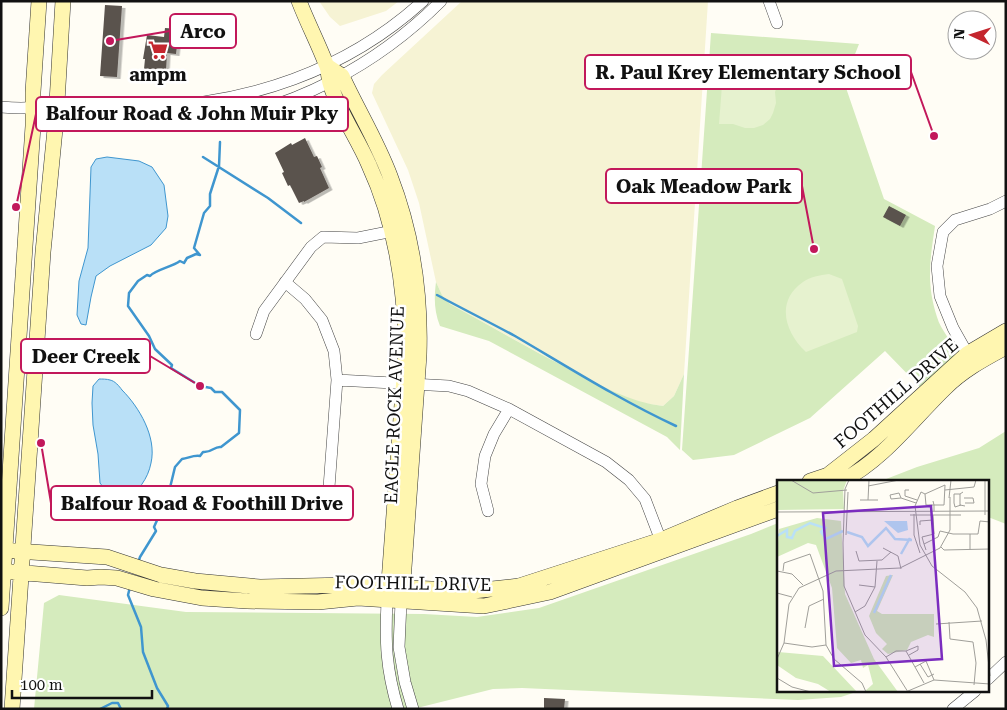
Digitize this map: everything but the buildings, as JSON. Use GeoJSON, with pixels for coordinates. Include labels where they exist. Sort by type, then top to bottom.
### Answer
{"type":"FeatureCollection","features":[{"type":"Feature","properties":{"kind":"street"},"geometry":{"type":"LineString","coordinates":[[1,608],[3,550],[39,1]]}},
{"type":"Feature","properties":{"kind":"street"},"geometry":{"type":"LineString","coordinates":[[12,709],[42,252],[56,119],[63,1]]}},
{"type":"Feature","properties":{"kind":"street","name":"EAGLE ROCK AVENUE"},"geometry":{"type":"LineString","coordinates":[[299,1],[327,66],[387,168],[399,230],[416,283],[420,329],[410,384],[395,594]]}},
{"type":"Feature","properties":{"kind":"street"},"geometry":{"type":"LineString","coordinates":[[1,107],[33,108],[57,102],[122,107],[176,106],[239,96],[278,85],[350,55],[381,36],[423,1]]}},
{"type":"Feature","properties":{"kind":"street"},"geometry":{"type":"LineString","coordinates":[[33,108],[56,119],[69,122],[169,125],[205,122],[268,107],[336,79],[383,51],[440,1]]}},
{"type":"Feature","properties":{"kind":"street"},"geometry":{"type":"LineString","coordinates":[[769,1],[777,23]]}},
{"type":"Feature","properties":{"kind":"street"},"geometry":{"type":"LineString","coordinates":[[970,359],[953,328],[940,296],[936,266],[943,232],[955,220],[990,209],[1006,201]]}},
{"type":"Feature","properties":{"kind":"street"},"geometry":{"type":"LineString","coordinates":[[256,334],[264,311],[311,247],[323,237],[358,238],[399,230]]}},
{"type":"Feature","properties":{"kind":"street"},"geometry":{"type":"LineString","coordinates":[[261,512],[319,511],[328,501],[337,380],[334,351],[322,320],[305,299],[285,282]]}},
{"type":"Feature","properties":{"kind":"street","name":"FOOTHILL DRIVE"},"geometry":{"type":"LineString","coordinates":[[813,480],[828,475],[1006,331]]}},
{"type":"Feature","properties":{"kind":"street","name":"FOOTHILL DRIVE"},"geometry":{"type":"LineString","coordinates":[[844,480],[875,460],[946,387],[970,359],[1006,347]]}},
{"type":"Feature","properties":{"kind":"street"},"geometry":{"type":"LineString","coordinates":[[337,380],[449,386],[468,391],[509,409],[606,462],[629,480],[645,499],[663,545]]}},
{"type":"Feature","properties":{"kind":"street"},"geometry":{"type":"LineString","coordinates":[[488,511],[481,484],[485,456],[494,434],[509,409]]}},
{"type":"Feature","properties":{"kind":"street","name":"FOOTHILL DRIVE"},"geometry":{"type":"LineString","coordinates":[[3,550],[107,557],[161,575],[194,581],[260,587],[348,585],[395,594],[484,606],[550,592],[663,545],[736,508],[777,493]]}},
{"type":"Feature","properties":{"kind":"street","name":"FOOTHILL DRIVE"},"geometry":{"type":"LineString","coordinates":[[663,545],[777,509]]}},
{"type":"Feature","properties":{"kind":"street","name":"FOOTHILL DRIVE"},"geometry":{"type":"LineString","coordinates":[[3,571],[87,578],[117,578],[154,589],[202,598],[247,601],[318,602],[395,594]]}},
{"type":"Feature","properties":{"kind":"street"},"geometry":{"type":"LineString","coordinates":[[395,594],[386,657],[388,674],[398,709]]}},
{"type":"Feature","properties":{"kind":"street"},"geometry":{"type":"LineString","coordinates":[[395,594],[399,648],[405,682],[413,709]]}},
{"type":"Feature","properties":{"kind":"street"},"geometry":{"type":"LineString","coordinates":[[990,677],[1006,662]]}},
{"type":"Feature","properties":{"kind":"street"},"geometry":{"type":"LineString","coordinates":[[953,709],[974,692]]}},
{"type":"Feature","properties":{"kind":"shaded area"},"geometry":{"type":"Polygon","coordinates":[[[319,1],[399,1],[386,11],[340,26],[330,17],[319,1]]]}},
{"type":"Feature","properties":{"kind":"shaded area"},"geometry":{"type":"Polygon","coordinates":[[[462,1],[708,1],[684,374],[674,396],[663,406],[643,403],[621,396],[450,304],[442,295],[436,282],[419,203],[408,170],[372,93],[374,84],[382,75],[462,1]]]}},
{"type":"Feature","properties":{"kind":"green space"},"geometry":{"type":"Polygon","coordinates":[[[711,33],[859,44],[844,82],[884,199],[935,226],[931,261],[931,293],[939,322],[951,343],[954,354],[953,359],[920,387],[885,351],[810,418],[734,455],[693,460],[682,450],[711,33]]]}},
{"type":"Feature","properties":{"kind":"green space"},"geometry":{"type":"Polygon","coordinates":[[[723,72],[781,75],[775,92],[776,103],[770,119],[763,125],[754,128],[745,128],[733,124],[719,124],[723,72]]]}},
{"type":"Feature","properties":{"kind":"green space"},"geometry":{"type":"Polygon","coordinates":[[[829,274],[842,279],[858,326],[857,332],[806,352],[788,327],[786,307],[794,290],[803,282],[815,276],[829,274]]]}},
{"type":"Feature","properties":{"kind":"green space"},"geometry":{"type":"Polygon","coordinates":[[[436,282],[442,295],[450,304],[556,362],[627,397],[663,406],[674,396],[684,374],[680,450],[667,437],[489,341],[440,326],[435,304],[436,282]]]}},
{"type":"Feature","properties":{"kind":"green space"},"geometry":{"type":"Polygon","coordinates":[[[1006,431],[1006,524],[990,518],[990,480],[884,480],[917,467],[979,448],[1006,431]]]}},
{"type":"Feature","properties":{"kind":"green space"},"geometry":{"type":"Polygon","coordinates":[[[777,523],[777,692],[856,692],[841,697],[798,700],[522,688],[493,689],[413,709],[34,709],[44,603],[59,595],[186,612],[424,614],[477,617],[539,608],[777,523]]]}},
{"type":"Feature","properties":{"kind":"water"},"geometry":{"type":"Polygon","coordinates":[[[107,157],[139,161],[152,167],[164,185],[168,216],[166,228],[151,245],[110,266],[96,276],[86,325],[81,324],[77,315],[79,281],[88,248],[91,167],[96,159],[107,157]]]}},
{"type":"Feature","properties":{"kind":"water"},"geometry":{"type":"Polygon","coordinates":[[[99,379],[114,381],[118,385],[135,405],[149,433],[152,453],[148,474],[138,489],[126,501],[120,501],[114,492],[103,487],[100,483],[92,403],[93,386],[99,379]]]}},
{"type":"Feature","properties":{"kind":"waterway"},"geometry":{"type":"LineString","coordinates":[[138,563],[156,531],[154,527],[168,496],[175,467],[182,459],[200,456],[203,452],[209,452],[221,447],[239,433],[240,410],[222,392],[215,392],[211,388],[200,386],[171,368],[172,365],[155,349],[149,336],[128,306],[129,293],[138,281],[147,275],[150,276],[180,261],[184,263],[187,258],[196,254],[200,255],[194,248],[204,213],[210,206],[210,194],[219,166],[220,142]]}},
{"type":"Feature","properties":{"kind":"waterway"},"geometry":{"type":"LineString","coordinates":[[203,157],[268,198],[301,223]]}},
{"type":"Feature","properties":{"kind":"waterway"},"geometry":{"type":"LineString","coordinates":[[437,295],[515,336],[614,394],[676,426]]}},
{"type":"Feature","properties":{"kind":"waterway"},"geometry":{"type":"LineString","coordinates":[[130,587],[128,595],[141,627],[143,652],[157,688],[168,706],[167,709]]}},
{"type":"Feature","properties":{"kind":"waterway"},"geometry":{"type":"LineString","coordinates":[[100,709],[112,703],[118,703],[121,709]]}},
{"type":"Feature","properties":{"kind":"place","name":"Arco"},"geometry":{"type":"Point","coordinates":[110,41]}},
{"type":"Feature","properties":{"kind":"place","name":"ampm"},"geometry":{"type":"Point","coordinates":[158,50]}},
{"type":"Feature","properties":{"kind":"place","name":"R. Paul Krey Elementary School"},"geometry":{"type":"Point","coordinates":[934,136]}},
{"type":"Feature","properties":{"kind":"place","name":"Balfour Road & John Muir Pky"},"geometry":{"type":"Point","coordinates":[16,207]}},
{"type":"Feature","properties":{"kind":"place","name":"Oak Meadow Park"},"geometry":{"type":"Point","coordinates":[814,249]}},
{"type":"Feature","properties":{"kind":"place","name":"Deer Creek"},"geometry":{"type":"Point","coordinates":[200,386]}},
{"type":"Feature","properties":{"kind":"place","name":"Balfour Road & Foothill Drive"},"geometry":{"type":"Point","coordinates":[41,443]}}]}
